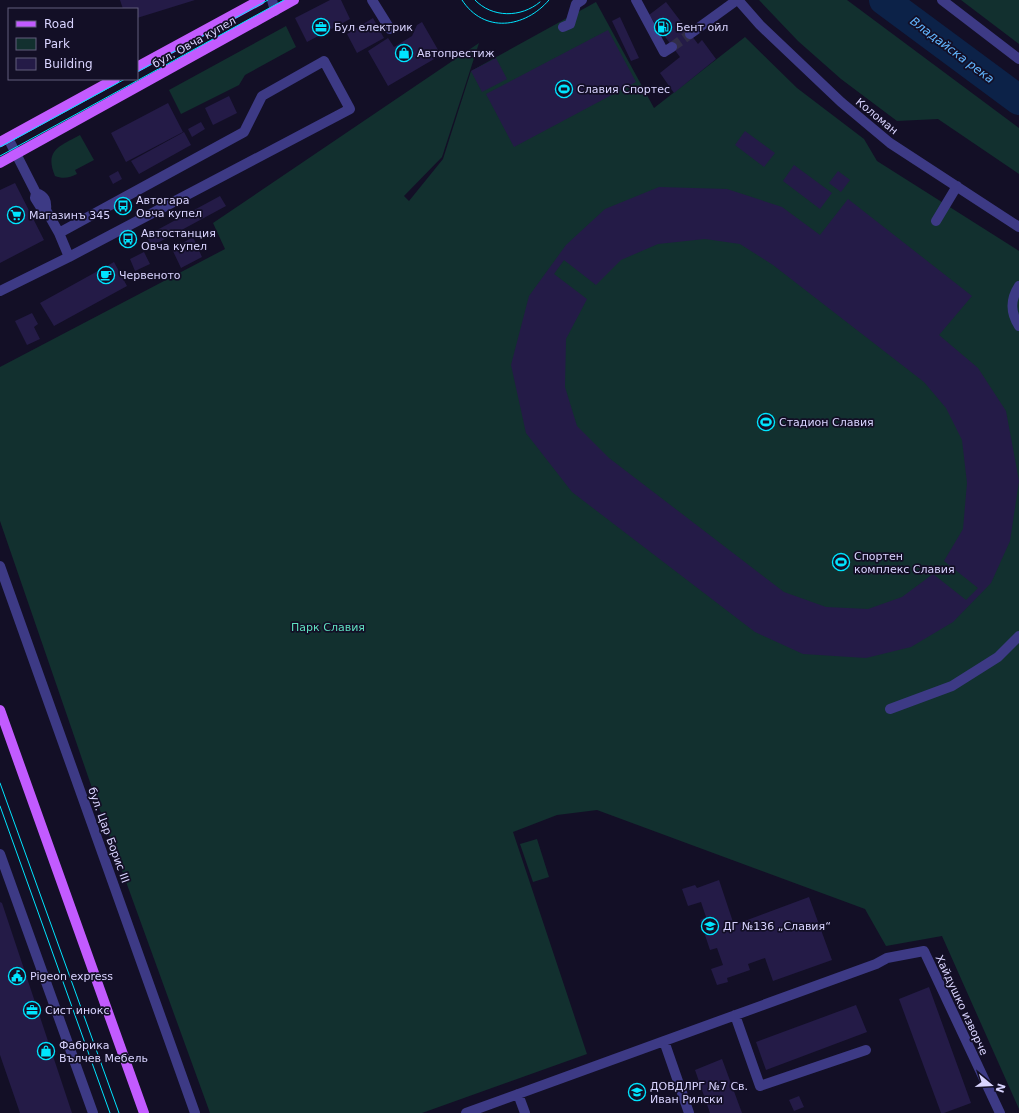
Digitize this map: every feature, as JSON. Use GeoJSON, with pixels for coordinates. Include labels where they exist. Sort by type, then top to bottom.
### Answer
{"type":"FeatureCollection","features":[{"type":"Feature","properties":{"kind":"main road","name":"бул. Овча купел"},"geometry":{"type":"LineString","coordinates":[[138,66],[260,0]]}},
{"type":"Feature","properties":{"kind":"main road","name":"бул. Овча купел"},"geometry":{"type":"LineString","coordinates":[[0,163],[294,0]]}},
{"type":"Feature","properties":{"kind":"main road"},"geometry":{"type":"LineString","coordinates":[[4,140],[113,80]]}},
{"type":"Feature","properties":{"kind":"main road"},"geometry":{"type":"LineString","coordinates":[[0,710],[144,1113]]}},
{"type":"Feature","properties":{"kind":"street"},"geometry":{"type":"LineString","coordinates":[[272,0],[275,11]]}},
{"type":"Feature","properties":{"kind":"street"},"geometry":{"type":"LineString","coordinates":[[372,0],[390,29]]}},
{"type":"Feature","properties":{"kind":"street"},"geometry":{"type":"LineString","coordinates":[[563,27],[570,24],[576,4],[582,0]]}},
{"type":"Feature","properties":{"kind":"street"},"geometry":{"type":"LineString","coordinates":[[636,0],[664,52],[672,47]]}},
{"type":"Feature","properties":{"kind":"street"},"geometry":{"type":"LineString","coordinates":[[690,34],[738,0]]}},
{"type":"Feature","properties":{"kind":"street","name":"Коломан"},"geometry":{"type":"LineString","coordinates":[[738,0],[760,25],[841,102],[890,143],[1019,227]]}},
{"type":"Feature","properties":{"kind":"street"},"geometry":{"type":"LineString","coordinates":[[942,0],[1019,59]]}},
{"type":"Feature","properties":{"kind":"street"},"geometry":{"type":"LineString","coordinates":[[0,291],[69,257],[350,109],[324,61],[262,96],[244,132],[59,233]]}},
{"type":"Feature","properties":{"kind":"street"},"geometry":{"type":"LineString","coordinates":[[4,140],[16,154],[36,193],[41,195],[47,202],[46,210],[59,233],[69,257]]}},
{"type":"Feature","properties":{"kind":"street"},"geometry":{"type":"LineString","coordinates":[[936,221],[957,186]]}},
{"type":"Feature","properties":{"kind":"street"},"geometry":{"type":"LineString","coordinates":[[1019,286],[1014,294],[1012,310],[1019,326]]}},
{"type":"Feature","properties":{"kind":"street","name":"бул. Цар Борис III"},"geometry":{"type":"LineString","coordinates":[[0,566],[195,1113]]}},
{"type":"Feature","properties":{"kind":"street"},"geometry":{"type":"LineString","coordinates":[[890,709],[952,686],[998,657],[1019,636]]}},
{"type":"Feature","properties":{"kind":"street"},"geometry":{"type":"LineString","coordinates":[[0,854],[3,873],[93,1113]]}},
{"type":"Feature","properties":{"kind":"street","name":"Хайдушко изворче"},"geometry":{"type":"LineString","coordinates":[[736,1015],[876,964],[887,958],[924,951],[1000,1113]]}},
{"type":"Feature","properties":{"kind":"street"},"geometry":{"type":"LineString","coordinates":[[466,1113],[736,1015],[760,1086],[866,1050]]}},
{"type":"Feature","properties":{"kind":"street"},"geometry":{"type":"LineString","coordinates":[[664,1041],[689,1113]]}},
{"type":"Feature","properties":{"kind":"street"},"geometry":{"type":"LineString","coordinates":[[518,1094],[525,1113]]}},
{"type":"Feature","properties":{"kind":"green space"},"geometry":{"type":"Polygon","coordinates":[[[759,0],[847,0],[1019,128],[1019,174],[938,119],[897,121],[841,79],[798,41],[759,0]]]}},
{"type":"Feature","properties":{"kind":"green space"},"geometry":{"type":"Polygon","coordinates":[[[961,0],[1019,0],[1019,44],[961,0]]]}},
{"type":"Feature","properties":{"kind":"green space","name":"Парк Славия"},"geometry":{"type":"Polygon","coordinates":[[[596,2],[654,108],[745,37],[797,88],[864,139],[877,161],[1019,251],[1019,1109],[942,936],[886,946],[865,909],[597,810],[557,815],[513,832],[587,1054],[422,1113],[210,1113],[92,788],[0,521],[0,367],[225,249],[213,223],[479,43],[442,157],[404,196],[409,201],[443,159],[471,71],[596,2]]]}},
{"type":"Feature","properties":{"kind":"green space"},"geometry":{"type":"Polygon","coordinates":[[[286,26],[296,47],[245,75],[239,85],[181,114],[169,90],[286,26]]]}},
{"type":"Feature","properties":{"kind":"green space"},"geometry":{"type":"Polygon","coordinates":[[[80,135],[94,160],[75,170],[77,174],[63,178],[55,176],[51,160],[56,150],[66,142],[80,135]]]}},
{"type":"Feature","properties":{"kind":"green space"},"geometry":{"type":"Polygon","coordinates":[[[537,839],[549,877],[533,882],[520,844],[537,839]]]}},
{"type":"Feature","properties":{"kind":"building"},"geometry":{"type":"Polygon","coordinates":[[[120,0],[195,0],[138,18],[138,8],[123,8],[120,0]]]}},
{"type":"Feature","properties":{"kind":"building"},"geometry":{"type":"Polygon","coordinates":[[[330,0],[341,0],[350,19],[307,42],[295,18],[330,0]]]}},
{"type":"Feature","properties":{"kind":"building"},"geometry":{"type":"Polygon","coordinates":[[[666,2],[698,44],[702,40],[716,59],[674,93],[660,73],[680,57],[649,15],[666,2]]]}},
{"type":"Feature","properties":{"kind":"building"},"geometry":{"type":"Polygon","coordinates":[[[620,17],[639,58],[631,61],[612,21],[620,17]]]}},
{"type":"Feature","properties":{"kind":"building"},"geometry":{"type":"Polygon","coordinates":[[[373,18],[384,38],[357,53],[347,34],[373,18]]]}},
{"type":"Feature","properties":{"kind":"building","name":"Автопрестиж"},"geometry":{"type":"Polygon","coordinates":[[[422,22],[441,55],[388,86],[368,51],[388,38],[394,47],[412,36],[417,25],[422,22]]]}},
{"type":"Feature","properties":{"kind":"building"},"geometry":{"type":"Polygon","coordinates":[[[608,30],[636,82],[514,147],[486,94],[608,30]]]}},
{"type":"Feature","properties":{"kind":"building"},"geometry":{"type":"Polygon","coordinates":[[[496,58],[507,79],[482,92],[471,71],[496,58]]]}},
{"type":"Feature","properties":{"kind":"building"},"geometry":{"type":"Polygon","coordinates":[[[229,96],[237,113],[213,125],[205,108],[229,96]]]}},
{"type":"Feature","properties":{"kind":"building"},"geometry":{"type":"Polygon","coordinates":[[[168,103],[183,132],[126,162],[111,133],[168,103]]]}},
{"type":"Feature","properties":{"kind":"building"},"geometry":{"type":"Polygon","coordinates":[[[201,122],[205,129],[192,137],[188,129],[201,122]]]}},
{"type":"Feature","properties":{"kind":"building"},"geometry":{"type":"Polygon","coordinates":[[[745,131],[775,153],[764,167],[735,145],[745,131]]]}},
{"type":"Feature","properties":{"kind":"building"},"geometry":{"type":"Polygon","coordinates":[[[184,132],[191,145],[139,174],[131,161],[184,132]]]}},
{"type":"Feature","properties":{"kind":"building"},"geometry":{"type":"Polygon","coordinates":[[[794,165],[832,193],[820,209],[783,181],[794,165]]]}},
{"type":"Feature","properties":{"kind":"building"},"geometry":{"type":"Polygon","coordinates":[[[118,171],[122,179],[113,184],[109,176],[118,171]]]}},
{"type":"Feature","properties":{"kind":"building"},"geometry":{"type":"Polygon","coordinates":[[[838,171],[850,180],[841,192],[829,183],[838,171]]]}},
{"type":"Feature","properties":{"kind":"building","name":"Магазинъ 345"},"geometry":{"type":"Polygon","coordinates":[[[15,183],[44,240],[0,263],[0,190],[15,183]]]}},
{"type":"Feature","properties":{"kind":"building"},"geometry":{"type":"Polygon","coordinates":[[[659,187],[727,189],[782,207],[820,235],[848,199],[972,296],[939,335],[978,368],[1006,411],[1019,481],[1010,541],[991,583],[953,622],[911,647],[866,658],[803,654],[755,632],[572,492],[526,433],[511,365],[529,296],[566,245],[605,209],[659,187]],[[705,239],[658,244],[621,260],[596,285],[564,260],[554,274],[587,299],[566,339],[565,387],[577,426],[609,458],[784,592],[826,607],[868,609],[902,597],[933,574],[966,600],[978,588],[944,561],[963,529],[967,483],[962,440],[946,408],[924,382],[773,265],[740,244],[705,239]]]}},
{"type":"Feature","properties":{"kind":"building"},"geometry":{"type":"Polygon","coordinates":[[[220,196],[226,206],[152,246],[146,236],[220,196]]]}},
{"type":"Feature","properties":{"kind":"building"},"geometry":{"type":"Polygon","coordinates":[[[193,237],[202,257],[181,268],[172,249],[193,237]]]}},
{"type":"Feature","properties":{"kind":"building"},"geometry":{"type":"Polygon","coordinates":[[[144,252],[150,264],[135,271],[130,259],[144,252]]]}},
{"type":"Feature","properties":{"kind":"building"},"geometry":{"type":"Polygon","coordinates":[[[114,262],[127,286],[54,326],[40,303],[114,262]]]}},
{"type":"Feature","properties":{"kind":"building"},"geometry":{"type":"Polygon","coordinates":[[[32,313],[38,324],[34,327],[40,339],[27,345],[15,321],[32,313]]]}},
{"type":"Feature","properties":{"kind":"building"},"geometry":{"type":"Polygon","coordinates":[[[719,880],[734,925],[809,897],[832,960],[773,981],[765,958],[748,964],[750,970],[727,978],[728,982],[717,985],[711,969],[723,965],[717,948],[710,950],[700,920],[706,917],[701,902],[688,906],[682,889],[695,885],[697,888],[719,880]]]}},
{"type":"Feature","properties":{"kind":"building"},"geometry":{"type":"Polygon","coordinates":[[[0,902],[2,903],[72,1113],[20,1113],[0,1055],[0,902]]]}},
{"type":"Feature","properties":{"kind":"building"},"geometry":{"type":"Polygon","coordinates":[[[929,987],[971,1103],[944,1113],[941,1113],[899,999],[929,987]]]}},
{"type":"Feature","properties":{"kind":"building"},"geometry":{"type":"Polygon","coordinates":[[[856,1005],[867,1032],[766,1070],[756,1042],[856,1005]]]}},
{"type":"Feature","properties":{"kind":"building"},"geometry":{"type":"Polygon","coordinates":[[[722,1059],[742,1113],[710,1113],[695,1070],[722,1059]]]}},
{"type":"Feature","properties":{"kind":"building"},"geometry":{"type":"Polygon","coordinates":[[[799,1096],[804,1107],[794,1111],[789,1100],[799,1096]]]}},
{"type":"Feature","properties":{"kind":"waterway","name":"Владайска река"},"geometry":{"type":"LineString","coordinates":[[884,0],[1019,100]]}},
{"type":"Feature","properties":{"kind":"tunnel"},"geometry":{"type":"LineString","coordinates":[[672,47],[690,34]]}},
{"type":"Feature","properties":{"kind":"tram line"},"geometry":{"type":"LineString","coordinates":[[138,71],[268,0]]}},
{"type":"Feature","properties":{"kind":"tram line"},"geometry":{"type":"LineString","coordinates":[[0,156],[284,0]]}},
{"type":"Feature","properties":{"kind":"tram line"},"geometry":{"type":"LineString","coordinates":[[462,0],[471,11],[482,18],[493,22],[505,23],[528,17],[549,0]]}},
{"type":"Feature","properties":{"kind":"tram line"},"geometry":{"type":"LineString","coordinates":[[475,0],[490,10],[507,14],[524,11],[540,2]]}},
{"type":"Feature","properties":{"kind":"tram line"},"geometry":{"type":"LineString","coordinates":[[0,147],[123,80]]}},
{"type":"Feature","properties":{"kind":"tram line"},"geometry":{"type":"LineString","coordinates":[[0,783],[119,1113]]}},
{"type":"Feature","properties":{"kind":"tram line"},"geometry":{"type":"LineString","coordinates":[[0,806],[110,1113]]}},
{"type":"Feature","properties":{"kind":"place","name":"Бул електрик"},"geometry":{"type":"Point","coordinates":[321,27]}},
{"type":"Feature","properties":{"kind":"place","name":"Бент ойл"},"geometry":{"type":"Point","coordinates":[663,27]}},
{"type":"Feature","properties":{"kind":"place","name":"Автопрестиж"},"geometry":{"type":"Point","coordinates":[404,53]}},
{"type":"Feature","properties":{"kind":"place","name":"Славия Спортес"},"geometry":{"type":"Point","coordinates":[564,89]}},
{"type":"Feature","properties":{"kind":"place","name":"Автогара Овча купел"},"geometry":{"type":"Point","coordinates":[123,206]}},
{"type":"Feature","properties":{"kind":"place","name":"Магазинъ 345"},"geometry":{"type":"Point","coordinates":[16,215]}},
{"type":"Feature","properties":{"kind":"place","name":"Автостанция Овча купел"},"geometry":{"type":"Point","coordinates":[128,239]}},
{"type":"Feature","properties":{"kind":"place","name":"Червеното"},"geometry":{"type":"Point","coordinates":[106,275]}},
{"type":"Feature","properties":{"kind":"place","name":"Стадион Славия"},"geometry":{"type":"Point","coordinates":[766,422]}},
{"type":"Feature","properties":{"kind":"place","name":"Спортен комплекс Славия"},"geometry":{"type":"Point","coordinates":[841,562]}},
{"type":"Feature","properties":{"kind":"place","name":"ДГ №136 „Славия“"},"geometry":{"type":"Point","coordinates":[710,926]}},
{"type":"Feature","properties":{"kind":"place","name":"Pigeon express"},"geometry":{"type":"Point","coordinates":[17,976]}},
{"type":"Feature","properties":{"kind":"place","name":"Сист инокс"},"geometry":{"type":"Point","coordinates":[32,1010]}},
{"type":"Feature","properties":{"kind":"place","name":"Фабрика Вълчев Мебель"},"geometry":{"type":"Point","coordinates":[46,1051]}},
{"type":"Feature","properties":{"kind":"place","name":"ДОВДЛРГ №7 Св. Иван Рилски"},"geometry":{"type":"Point","coordinates":[637,1092]}}]}
